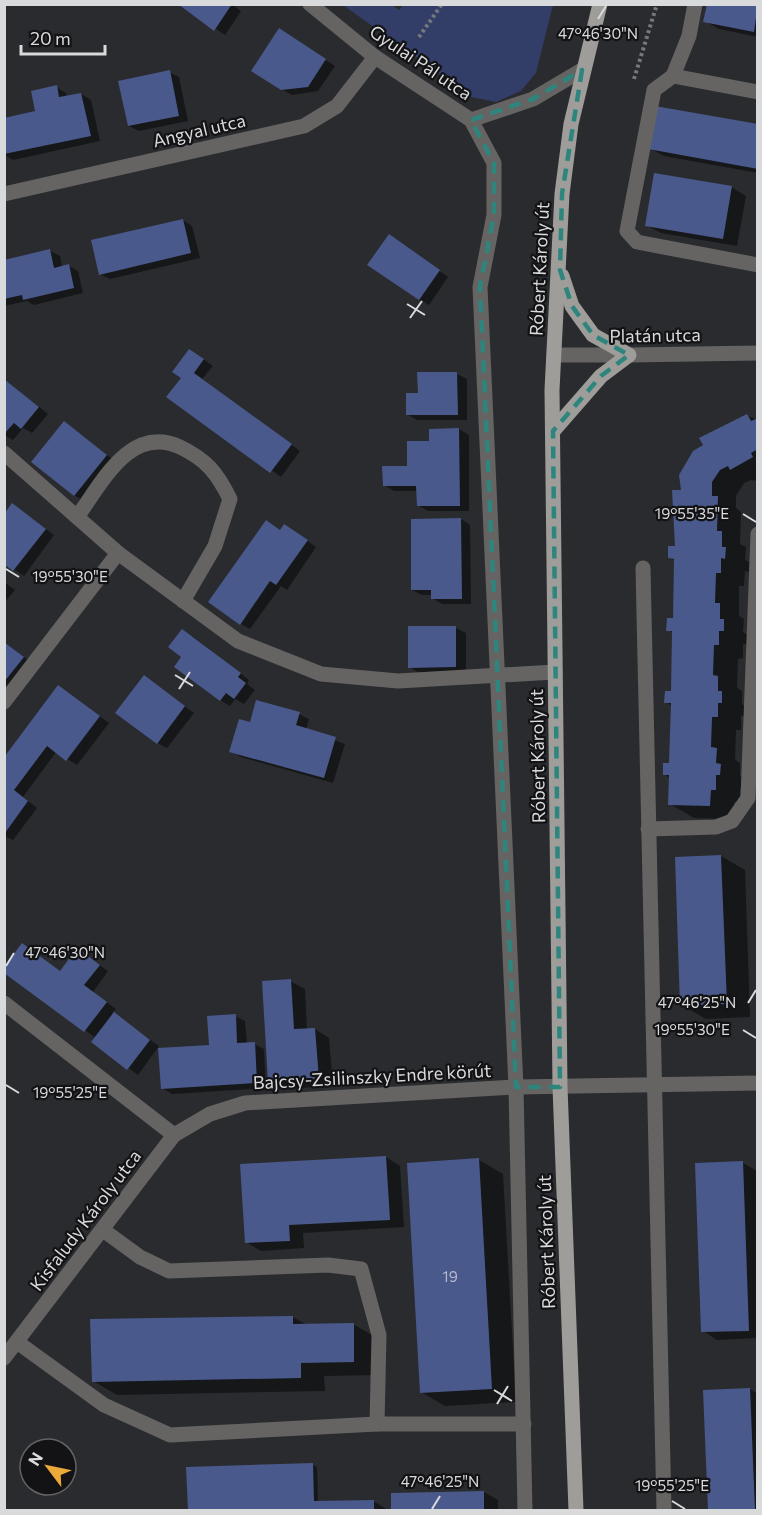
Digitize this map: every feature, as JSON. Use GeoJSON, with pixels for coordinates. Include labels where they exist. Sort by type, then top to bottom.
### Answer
{"type":"FeatureCollection","features":[{"type":"Feature","properties":{"kind":"main road","name":"Róbert Károly út"},"geometry":{"type":"LineString","coordinates":[[576,1510],[560,1087],[554,355],[562,194],[571,124],[582,70],[600,4]]}},
{"type":"Feature","properties":{"kind":"main road"},"geometry":{"type":"LineString","coordinates":[[553,431],[601,376],[629,355],[593,334],[572,306],[560,270]]}},
{"type":"Feature","properties":{"kind":"street","name":"Gyulai Pál utca"},"geometry":{"type":"LineString","coordinates":[[310,4],[375,57],[471,120],[533,99],[582,70]]}},
{"type":"Feature","properties":{"kind":"street"},"geometry":{"type":"LineString","coordinates":[[695,4],[689,36],[673,76],[654,90],[627,231],[637,242],[758,265]]}},
{"type":"Feature","properties":{"kind":"street","name":"Angyal utca"},"geometry":{"type":"LineString","coordinates":[[4,194],[304,126],[337,106],[375,57]]}},
{"type":"Feature","properties":{"kind":"street"},"geometry":{"type":"LineString","coordinates":[[673,76],[758,92]]}},
{"type":"Feature","properties":{"kind":"street"},"geometry":{"type":"LineString","coordinates":[[471,120],[494,163],[494,215],[480,287],[516,1087],[525,1510]]}},
{"type":"Feature","properties":{"kind":"street","name":"Platán utca"},"geometry":{"type":"LineString","coordinates":[[554,355],[758,353]]}},
{"type":"Feature","properties":{"kind":"street"},"geometry":{"type":"LineString","coordinates":[[76,517],[120,459],[143,442],[166,441],[194,454],[216,472],[230,499],[215,546],[183,601]]}},
{"type":"Feature","properties":{"kind":"street"},"geometry":{"type":"LineString","coordinates":[[4,453],[118,554],[238,641],[321,674],[398,681],[555,672]]}},
{"type":"Feature","properties":{"kind":"street"},"geometry":{"type":"LineString","coordinates":[[648,829],[716,827],[732,821],[748,798],[758,534]]}},
{"type":"Feature","properties":{"kind":"street"},"geometry":{"type":"LineString","coordinates":[[4,702],[118,554]]}},
{"type":"Feature","properties":{"kind":"street"},"geometry":{"type":"LineString","coordinates":[[643,568],[652,1085],[664,1510]]}},
{"type":"Feature","properties":{"kind":"street"},"geometry":{"type":"LineString","coordinates":[[4,1003],[174,1135]]}},
{"type":"Feature","properties":{"kind":"street","name":"Bajcsy-Zsilinszky Endre körút"},"geometry":{"type":"LineString","coordinates":[[174,1135],[210,1114],[245,1103],[516,1087],[758,1083]]}},
{"type":"Feature","properties":{"kind":"street","name":"Kisfaludy Károly utca"},"geometry":{"type":"LineString","coordinates":[[4,1358],[174,1135]]}},
{"type":"Feature","properties":{"kind":"street"},"geometry":{"type":"LineString","coordinates":[[103,1230],[140,1257],[170,1271],[328,1266],[361,1269],[379,1335],[377,1424]]}},
{"type":"Feature","properties":{"kind":"street"},"geometry":{"type":"LineString","coordinates":[[16,1342],[104,1405],[170,1435],[377,1424],[524,1424]]}},
{"type":"Feature","properties":{"kind":"path"},"geometry":{"type":"LineString","coordinates":[[418,37],[442,4]]}},
{"type":"Feature","properties":{"kind":"highlighted area"},"geometry":{"type":"Polygon","coordinates":[[[582,70],[562,194],[560,270],[572,306],[593,335],[629,355],[601,376],[553,431],[560,1087],[516,1087],[480,287],[494,215],[494,163],[471,120],[533,99],[582,70]]]}},
{"type":"Feature","properties":{"kind":"shaded area"},"geometry":{"type":"Polygon","coordinates":[[[404,4],[553,5],[536,73],[521,91],[496,102],[471,97],[343,5],[392,5],[399,10],[404,4]]]}},
{"type":"Feature","properties":{"kind":"building"},"geometry":{"type":"Polygon","coordinates":[[[178,4],[232,4],[214,31],[178,4]]]}},
{"type":"Feature","properties":{"kind":"building"},"geometry":{"type":"Polygon","coordinates":[[[707,4],[758,4],[754,32],[703,22],[707,4]]]}},
{"type":"Feature","properties":{"kind":"building"},"geometry":{"type":"Polygon","coordinates":[[[279,28],[326,59],[308,87],[281,90],[251,71],[279,28]]]}},
{"type":"Feature","properties":{"kind":"building"},"geometry":{"type":"Polygon","coordinates":[[[170,70],[179,116],[128,126],[118,81],[170,70]]]}},
{"type":"Feature","properties":{"kind":"building"},"geometry":{"type":"Polygon","coordinates":[[[57,85],[59,97],[81,93],[91,136],[4,154],[4,118],[35,111],[31,91],[57,85]]]}},
{"type":"Feature","properties":{"kind":"building"},"geometry":{"type":"Polygon","coordinates":[[[655,106],[758,124],[758,169],[648,149],[655,106]]]}},
{"type":"Feature","properties":{"kind":"building"},"geometry":{"type":"Polygon","coordinates":[[[654,173],[732,186],[723,239],[645,226],[654,173]]]}},
{"type":"Feature","properties":{"kind":"building"},"geometry":{"type":"Polygon","coordinates":[[[183,219],[191,253],[99,275],[91,240],[183,219]]]}},
{"type":"Feature","properties":{"kind":"building"},"geometry":{"type":"Polygon","coordinates":[[[389,234],[440,270],[419,300],[367,265],[389,234]]]}},
{"type":"Feature","properties":{"kind":"building"},"geometry":{"type":"Polygon","coordinates":[[[50,249],[54,268],[69,264],[74,288],[23,300],[22,295],[4,299],[4,260],[50,249]]]}},
{"type":"Feature","properties":{"kind":"building"},"geometry":{"type":"Polygon","coordinates":[[[189,349],[204,359],[194,373],[292,444],[270,473],[166,397],[181,378],[172,372],[189,349]]]}},
{"type":"Feature","properties":{"kind":"building"},"geometry":{"type":"Polygon","coordinates":[[[417,372],[457,372],[458,415],[406,415],[406,393],[418,393],[417,372]]]}},
{"type":"Feature","properties":{"kind":"building"},"geometry":{"type":"Polygon","coordinates":[[[4,379],[39,407],[21,429],[14,423],[4,434],[4,379]]]}},
{"type":"Feature","properties":{"kind":"building"},"geometry":{"type":"Polygon","coordinates":[[[747,414],[751,421],[758,418],[758,449],[751,453],[753,457],[730,470],[728,466],[720,470],[712,482],[712,496],[718,496],[717,531],[722,531],[722,547],[726,547],[725,559],[721,558],[721,573],[716,573],[715,603],[720,603],[720,619],[724,619],[724,631],[719,631],[719,645],[714,645],[713,675],[718,676],[718,691],[722,691],[722,703],[718,703],[718,717],[712,717],[711,747],[717,748],[716,763],[721,764],[720,775],[716,775],[716,790],[711,790],[710,806],[668,805],[669,775],[663,775],[663,763],[669,763],[671,703],[664,703],[665,691],[671,691],[672,631],[666,631],[667,618],[673,618],[674,559],[668,558],[668,546],[675,546],[672,490],[681,490],[679,475],[693,451],[703,445],[699,438],[747,414]]]}},
{"type":"Feature","properties":{"kind":"building"},"geometry":{"type":"Polygon","coordinates":[[[64,421],[107,455],[74,496],[31,462],[64,421]]]}},
{"type":"Feature","properties":{"kind":"building"},"geometry":{"type":"Polygon","coordinates":[[[459,428],[460,506],[417,506],[416,486],[383,486],[382,466],[407,466],[407,441],[429,441],[429,429],[459,428]]]}},
{"type":"Feature","properties":{"kind":"building"},"geometry":{"type":"Polygon","coordinates":[[[12,503],[46,529],[13,571],[4,564],[4,514],[12,503]]]}},
{"type":"Feature","properties":{"kind":"building"},"geometry":{"type":"Polygon","coordinates":[[[461,518],[462,599],[431,599],[431,590],[411,590],[411,519],[461,518]]]}},
{"type":"Feature","properties":{"kind":"building"},"geometry":{"type":"Polygon","coordinates":[[[266,520],[280,530],[284,524],[308,540],[276,585],[270,581],[240,625],[208,602],[266,520]]]}},
{"type":"Feature","properties":{"kind":"building"},"geometry":{"type":"Polygon","coordinates":[[[408,626],[456,626],[456,667],[408,668],[408,626]]]}},
{"type":"Feature","properties":{"kind":"building"},"geometry":{"type":"Polygon","coordinates":[[[182,629],[241,673],[238,677],[246,683],[234,699],[226,693],[220,701],[174,667],[181,657],[168,647],[182,629]]]}},
{"type":"Feature","properties":{"kind":"building"},"geometry":{"type":"Polygon","coordinates":[[[4,642],[24,657],[4,682],[4,642]]]}},
{"type":"Feature","properties":{"kind":"building"},"geometry":{"type":"Polygon","coordinates":[[[144,675],[185,706],[157,744],[115,713],[144,675]]]}},
{"type":"Feature","properties":{"kind":"building"},"geometry":{"type":"Polygon","coordinates":[[[58,685],[100,716],[66,761],[47,746],[14,790],[28,801],[5,833],[5,756],[58,685]]]}},
{"type":"Feature","properties":{"kind":"building"},"geometry":{"type":"Polygon","coordinates":[[[256,700],[300,712],[296,725],[336,737],[324,778],[229,752],[239,719],[250,722],[256,700]]]}},
{"type":"Feature","properties":{"kind":"building"},"geometry":{"type":"Polygon","coordinates":[[[721,855],[727,1004],[680,1006],[675,857],[721,855]]]}},
{"type":"Feature","properties":{"kind":"building"},"geometry":{"type":"Polygon","coordinates":[[[22,943],[60,971],[77,948],[100,965],[84,985],[107,1002],[84,1032],[4,973],[4,967],[22,943]]]}},
{"type":"Feature","properties":{"kind":"building"},"geometry":{"type":"Polygon","coordinates":[[[291,979],[294,1029],[315,1028],[319,1079],[268,1082],[262,981],[291,979]]]}},
{"type":"Feature","properties":{"kind":"building"},"geometry":{"type":"Polygon","coordinates":[[[114,1012],[150,1040],[127,1070],[91,1042],[114,1012]]]}},
{"type":"Feature","properties":{"kind":"building"},"geometry":{"type":"Polygon","coordinates":[[[236,1014],[237,1043],[255,1042],[257,1083],[161,1089],[158,1048],[209,1045],[207,1016],[236,1014]]]}},
{"type":"Feature","properties":{"kind":"building"},"geometry":{"type":"Polygon","coordinates":[[[386,1156],[390,1220],[289,1225],[290,1241],[245,1243],[240,1164],[386,1156]]]}},
{"type":"Feature","properties":{"kind":"building"},"geometry":{"type":"Polygon","coordinates":[[[479,1158],[492,1389],[420,1393],[407,1163],[479,1158]]]}},
{"type":"Feature","properties":{"kind":"building"},"geometry":{"type":"Polygon","coordinates":[[[743,1161],[749,1331],[701,1332],[695,1163],[743,1161]]]}},
{"type":"Feature","properties":{"kind":"building"},"geometry":{"type":"Polygon","coordinates":[[[293,1316],[293,1324],[354,1323],[354,1362],[301,1363],[301,1378],[92,1382],[90,1319],[293,1316]]]}},
{"type":"Feature","properties":{"kind":"building"},"geometry":{"type":"Polygon","coordinates":[[[750,1388],[755,1510],[708,1510],[703,1390],[750,1388]]]}},
{"type":"Feature","properties":{"kind":"building"},"geometry":{"type":"Polygon","coordinates":[[[313,1463],[314,1501],[374,1500],[374,1510],[188,1510],[186,1467],[313,1463]]]}},
{"type":"Feature","properties":{"kind":"building"},"geometry":{"type":"Polygon","coordinates":[[[484,1491],[484,1510],[391,1510],[391,1493],[484,1491]]]}}]}
